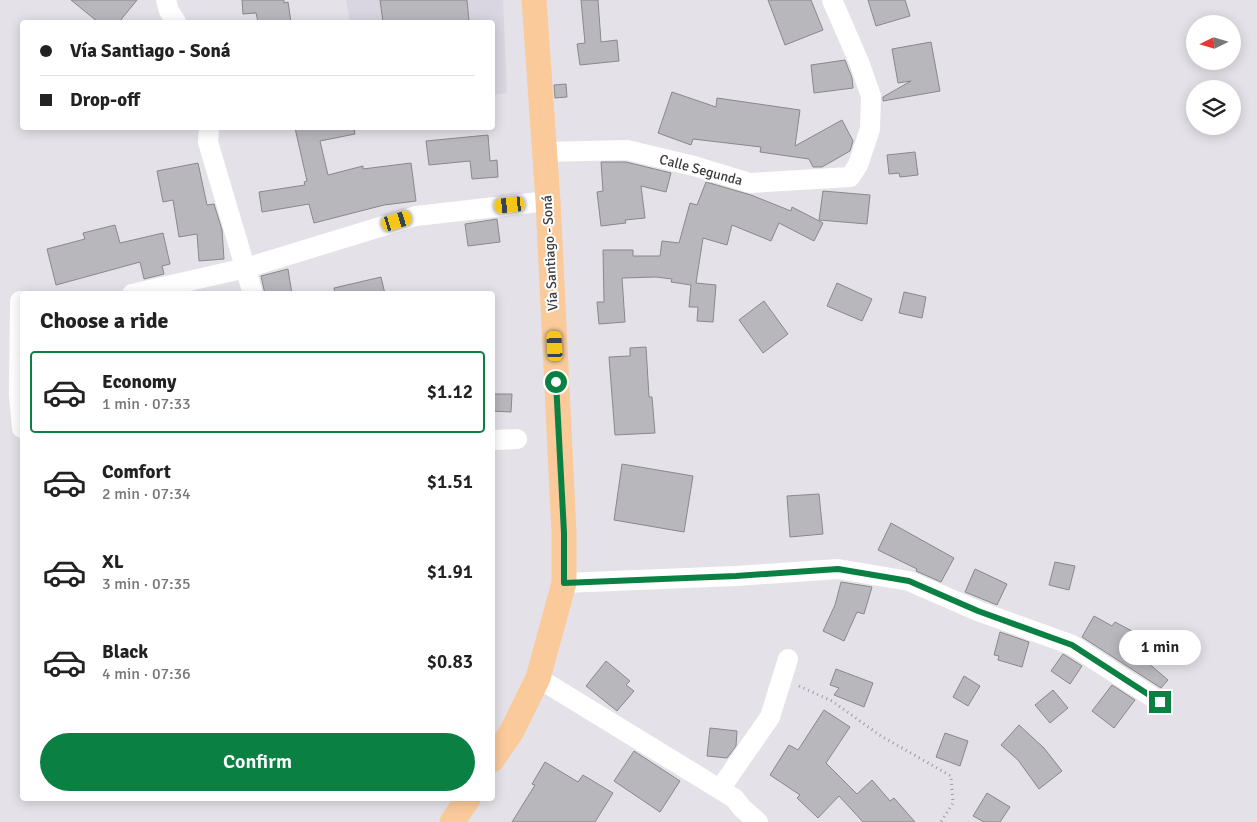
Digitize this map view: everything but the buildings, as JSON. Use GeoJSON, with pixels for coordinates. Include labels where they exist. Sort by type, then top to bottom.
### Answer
{"type":"FeatureCollection","features":[{"type":"Feature","properties":{"kind":"main road","name":"Vía Santiago - Soná"},"geometry":{"type":"LineString","coordinates":[[495,756],[512,731],[538,678],[564,583],[564,533],[548,201],[534,0]]}},
{"type":"Feature","properties":{"kind":"street"},"geometry":{"type":"LineString","coordinates":[[166,0],[169,11],[175,20]]}},
{"type":"Feature","properties":{"kind":"street","name":"Calle Segunda"},"geometry":{"type":"LineString","coordinates":[[544,152],[628,150],[694,166],[750,183],[850,177],[858,166],[870,129],[870,96],[859,62],[832,0]]}},
{"type":"Feature","properties":{"kind":"street"},"geometry":{"type":"LineString","coordinates":[[209,130],[208,142],[252,291]]}},
{"type":"Feature","properties":{"kind":"street"},"geometry":{"type":"LineString","coordinates":[[145,291],[246,268],[416,216],[548,201]]}},
{"type":"Feature","properties":{"kind":"street"},"geometry":{"type":"LineString","coordinates":[[20,301],[20,406]]}},
{"type":"Feature","properties":{"kind":"street"},"geometry":{"type":"LineString","coordinates":[[496,440],[517,439]]}},
{"type":"Feature","properties":{"kind":"street"},"geometry":{"type":"LineString","coordinates":[[564,583],[736,576],[838,569],[909,581],[978,611],[1072,645],[1160,702]]}},
{"type":"Feature","properties":{"kind":"street"},"geometry":{"type":"LineString","coordinates":[[720,789],[770,717],[788,659]]}},
{"type":"Feature","properties":{"kind":"street"},"geometry":{"type":"LineString","coordinates":[[538,678],[734,798],[758,822]]}},
{"type":"Feature","properties":{"kind":"path"},"geometry":{"type":"LineString","coordinates":[[782,679],[832,701],[881,736],[951,776],[954,803],[941,822]]}},
{"type":"Feature","properties":{"kind":"shaded area"},"geometry":{"type":"Polygon","coordinates":[[[346,0],[503,0],[507,93],[495,95],[495,20],[350,20],[346,0]]]}},
{"type":"Feature","properties":{"kind":"route"},"geometry":{"type":"LineString","coordinates":[[556,382],[564,533],[564,583],[736,576],[838,569],[909,581],[978,611],[1072,645],[1160,702]]}}]}
